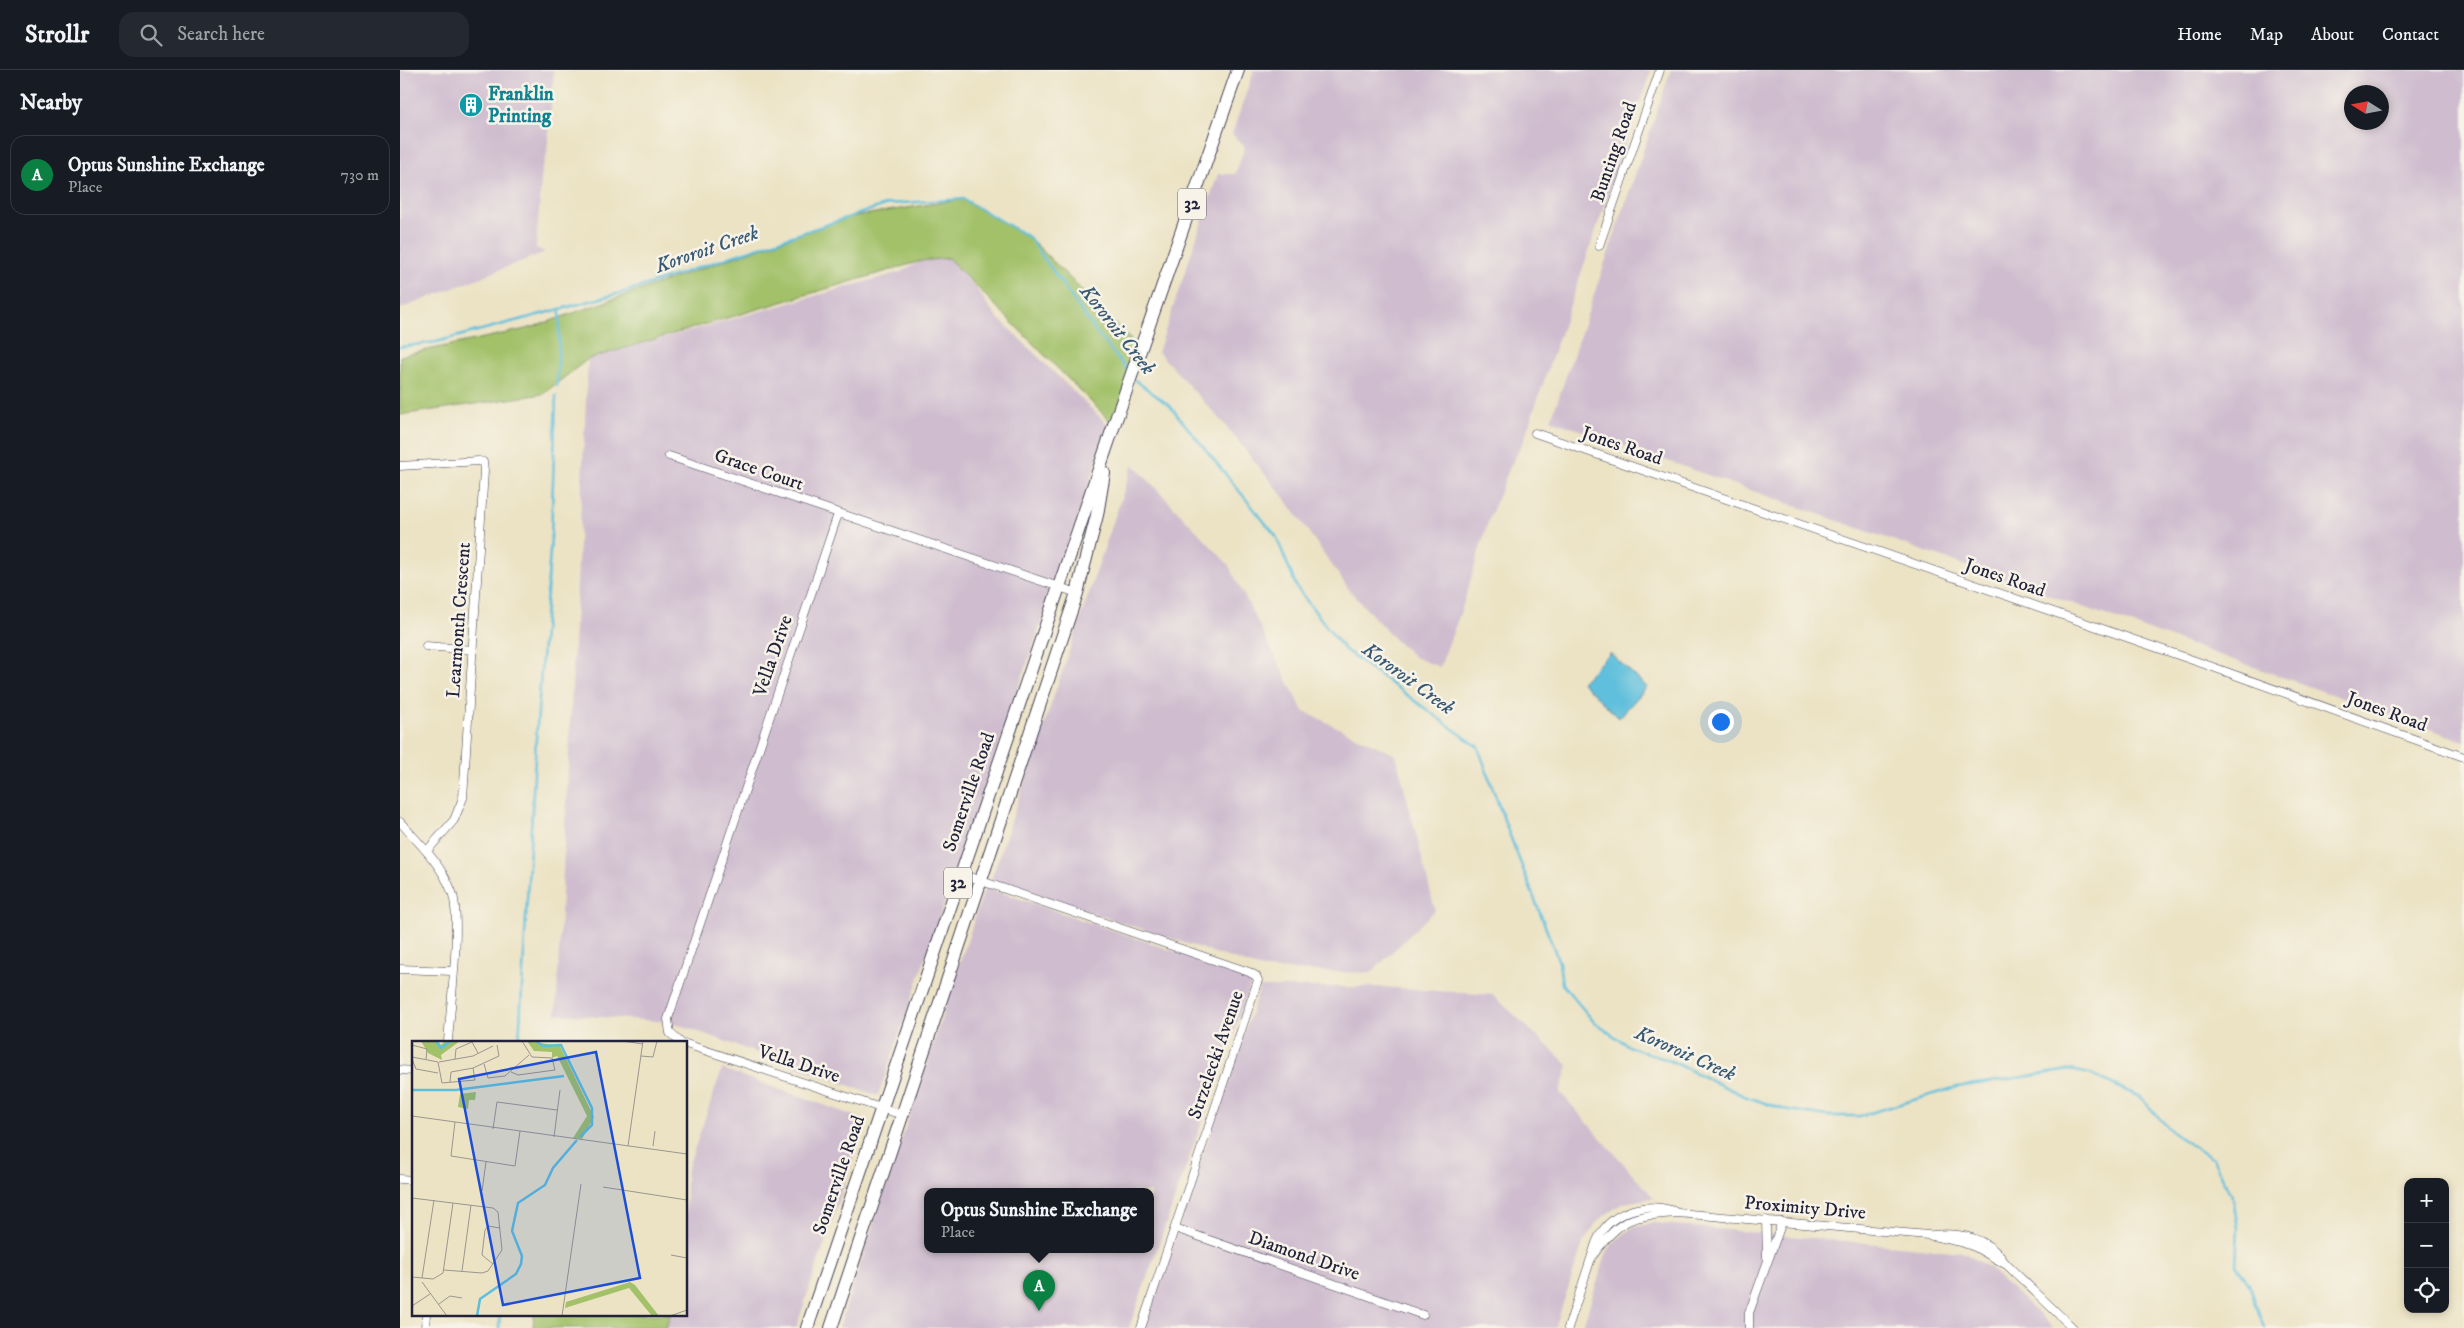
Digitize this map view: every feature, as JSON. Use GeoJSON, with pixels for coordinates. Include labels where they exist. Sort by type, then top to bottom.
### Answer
{"type":"FeatureCollection","features":[{"type":"Feature","properties":{"kind":"main road","name":"Somerville Road"},"geometry":{"type":"LineString","coordinates":[[807,1328],[1109,438],[1238,70]]}},
{"type":"Feature","properties":{"kind":"main road","name":"Somerville Road"},"geometry":{"type":"LineString","coordinates":[[831,1328],[1077,593],[1097,515],[1109,438]]}},
{"type":"Feature","properties":{"kind":"street","name":"Bunting Road"},"geometry":{"type":"LineString","coordinates":[[1599,246],[1660,70]]}},
{"type":"Feature","properties":{"kind":"street","name":"Jones Road"},"geometry":{"type":"LineString","coordinates":[[1535,433],[2207,665],[2464,757]]}},
{"type":"Feature","properties":{"kind":"street","name":"Grace Court"},"geometry":{"type":"LineString","coordinates":[[669,456],[838,514]]}},
{"type":"Feature","properties":{"kind":"street","name":"Learmonth Crescent"},"geometry":{"type":"LineString","coordinates":[[400,466],[483,462],[484,481],[463,798],[454,820],[427,851]]}},
{"type":"Feature","properties":{"kind":"street"},"geometry":{"type":"LineString","coordinates":[[838,514],[1077,593]]}},
{"type":"Feature","properties":{"kind":"street","name":"Vella Drive"},"geometry":{"type":"LineString","coordinates":[[679,1041],[670,1034],[668,1019],[838,514]]}},
{"type":"Feature","properties":{"kind":"street"},"geometry":{"type":"LineString","coordinates":[[426,646],[473,650]]}},
{"type":"Feature","properties":{"kind":"street"},"geometry":{"type":"LineString","coordinates":[[400,822],[440,868],[453,894],[456,916],[448,1041]]}},
{"type":"Feature","properties":{"kind":"street","name":"Strzelecki Avenue"},"geometry":{"type":"LineString","coordinates":[[961,874],[1256,976],[1258,985],[1141,1328]]}},
{"type":"Feature","properties":{"kind":"street"},"geometry":{"type":"LineString","coordinates":[[400,969],[452,971]]}},
{"type":"Feature","properties":{"kind":"street","name":"Vella Drive"},"geometry":{"type":"LineString","coordinates":[[688,1045],[902,1115]]}},
{"type":"Feature","properties":{"kind":"street","name":"Proximity Drive"},"geometry":{"type":"LineString","coordinates":[[1568,1328],[1594,1254],[1614,1230],[1627,1220],[1642,1216],[1678,1213],[1928,1235],[1975,1247],[2007,1265],[2073,1328]]}},
{"type":"Feature","properties":{"kind":"street"},"geometry":{"type":"LineString","coordinates":[[1766,1220],[1767,1259]]}},
{"type":"Feature","properties":{"kind":"street"},"geometry":{"type":"LineString","coordinates":[[1749,1328],[1749,1312],[1782,1222]]}},
{"type":"Feature","properties":{"kind":"street","name":"Diamond Drive"},"geometry":{"type":"LineString","coordinates":[[1175,1228],[1423,1315]]}},
{"type":"Feature","properties":{"kind":"shaded area"},"geometry":{"type":"Polygon","coordinates":[[[400,70],[554,70],[547,154],[542,168],[536,248],[545,252],[400,309],[400,70]]]}},
{"type":"Feature","properties":{"kind":"shaded area"},"geometry":{"type":"Polygon","coordinates":[[[1254,70],[1651,70],[1523,442],[1509,469],[1488,522],[1462,608],[1440,667],[1416,658],[1395,640],[1350,591],[1289,504],[1225,425],[1158,352],[1218,174],[1235,174],[1245,147],[1232,134],[1254,70]]]}},
{"type":"Feature","properties":{"kind":"shaded area"},"geometry":{"type":"Polygon","coordinates":[[[1671,70],[2464,70],[2464,741],[1551,420],[1671,70]]]}},
{"type":"Feature","properties":{"kind":"shaded area"},"geometry":{"type":"Polygon","coordinates":[[[948,258],[975,287],[995,315],[1109,426],[878,1096],[671,1022],[556,1014],[588,359],[901,272],[921,261],[948,258]]]}},
{"type":"Feature","properties":{"kind":"shaded area"},"geometry":{"type":"Polygon","coordinates":[[[1133,464],[1228,564],[1303,711],[1396,755],[1435,910],[1371,973],[1264,969],[991,880],[1133,464]]]}},
{"type":"Feature","properties":{"kind":"shaded area"},"geometry":{"type":"Polygon","coordinates":[[[985,887],[1253,978],[1129,1328],[839,1328],[985,887]]]}},
{"type":"Feature","properties":{"kind":"shaded area"},"geometry":{"type":"Polygon","coordinates":[[[1260,987],[1383,987],[1493,995],[1568,1065],[1560,1092],[1654,1198],[1623,1203],[1596,1223],[1583,1243],[1555,1328],[1144,1328],[1260,987]]]}},
{"type":"Feature","properties":{"kind":"shaded area"},"geometry":{"type":"Polygon","coordinates":[[[722,1069],[866,1120],[796,1328],[666,1328],[669,1316],[688,1316],[688,1167],[722,1069]]]}},
{"type":"Feature","properties":{"kind":"shaded area"},"geometry":{"type":"Polygon","coordinates":[[[1653,1223],[1962,1252],[1987,1266],[2054,1328],[1582,1328],[1607,1252],[1613,1243],[1631,1228],[1653,1223]]]}},
{"type":"Feature","properties":{"kind":"green space"},"geometry":{"type":"Polygon","coordinates":[[[963,199],[1029,237],[1140,349],[1114,425],[948,258],[921,261],[588,359],[543,394],[400,415],[400,356],[530,328],[850,217],[963,199]]]}},
{"type":"Feature","properties":{"kind":"green space"},"geometry":{"type":"Polygon","coordinates":[[[534,1316],[669,1316],[666,1328],[533,1328],[534,1316]]]}},
{"type":"Feature","properties":{"kind":"water"},"geometry":{"type":"Polygon","coordinates":[[[1610,653],[1647,687],[1619,718],[1581,682],[1610,653]]]}},
{"type":"Feature","properties":{"kind":"waterway","name":"Kororoit Creek"},"geometry":{"type":"LineString","coordinates":[[400,347],[436,342],[628,291],[888,204],[963,199],[1029,237],[1097,333],[1129,372]]}},
{"type":"Feature","properties":{"kind":"waterway"},"geometry":{"type":"LineString","coordinates":[[557,386],[560,309]]}},
{"type":"Feature","properties":{"kind":"waterway","name":"Kororoit Creek"},"geometry":{"type":"LineString","coordinates":[[1135,380],[1170,406],[1276,536],[1297,588],[1344,649],[1478,747],[1559,962],[1562,984],[1595,1023],[1630,1047],[1671,1061],[1744,1096],[1783,1109],[1827,1116],[1860,1116],[1957,1087],[2070,1070],[2090,1074],[2140,1097],[2173,1133],[2213,1159],[2233,1199],[2238,1228],[2236,1264],[2249,1284],[2264,1328]]}},
{"type":"Feature","properties":{"kind":"waterway"},"geometry":{"type":"LineString","coordinates":[[519,1041],[536,739],[551,538],[556,396]]}},
{"type":"Feature","properties":{"kind":"waterway"},"geometry":{"type":"LineString","coordinates":[[499,1328],[500,1316]]}},
{"type":"Feature","properties":{"kind":"place","name":"Franklin Printing"},"geometry":{"type":"Point","coordinates":[471,105]}},
{"type":"Feature","properties":{"kind":"place","name":"Optus Sunshine Exchange"},"geometry":{"type":"Point","coordinates":[1039,1311]}}]}
